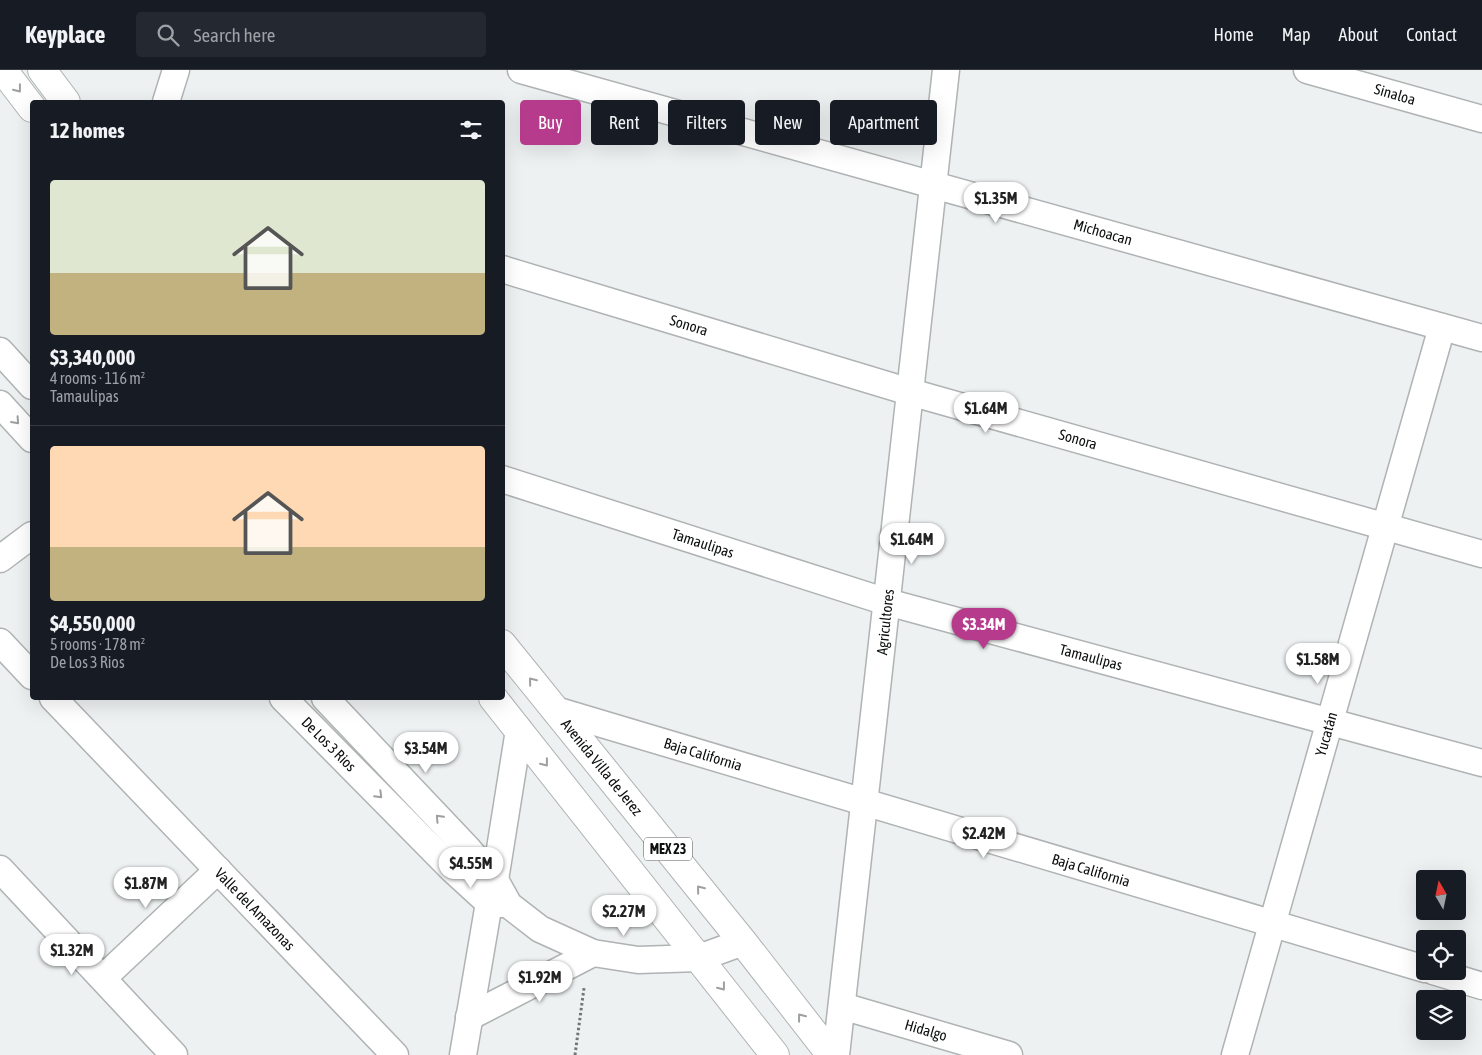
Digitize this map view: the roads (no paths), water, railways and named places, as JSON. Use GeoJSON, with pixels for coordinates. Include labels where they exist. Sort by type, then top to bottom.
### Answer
{"type":"FeatureCollection","features":[{"type":"Feature","properties":{"kind":"main road"},"geometry":{"type":"LineString","coordinates":[[3,70],[30,105]]}},
{"type":"Feature","properties":{"kind":"main road"},"geometry":{"type":"LineString","coordinates":[[42,70],[64,100]]}},
{"type":"Feature","properties":{"kind":"main road","name":"Avenida Villa de Jerez"},"geometry":{"type":"LineString","coordinates":[[505,648],[743,942],[831,1055]]}},
{"type":"Feature","properties":{"kind":"main road","name":"MEX 23"},"geometry":{"type":"LineString","coordinates":[[496,700],[775,1055]]}},
{"type":"Feature","properties":{"kind":"street"},"geometry":{"type":"LineString","coordinates":[[167,100],[176,70]]}},
{"type":"Feature","properties":{"kind":"street","name":"Michoacan"},"geometry":{"type":"LineString","coordinates":[[521,70],[1482,338]]}},
{"type":"Feature","properties":{"kind":"street","name":"Agricultores"},"geometry":{"type":"LineString","coordinates":[[836,1055],[946,70]]}},
{"type":"Feature","properties":{"kind":"street","name":"Sinaloa"},"geometry":{"type":"LineString","coordinates":[[1307,70],[1482,118]]}},
{"type":"Feature","properties":{"kind":"street","name":"Sonora"},"geometry":{"type":"LineString","coordinates":[[505,270],[910,392],[1482,554]]}},
{"type":"Feature","properties":{"kind":"street","name":"Yucatán"},"geometry":{"type":"LineString","coordinates":[[1235,1055],[1442,327]]}},
{"type":"Feature","properties":{"kind":"street"},"geometry":{"type":"LineString","coordinates":[[0,351],[30,384]]}},
{"type":"Feature","properties":{"kind":"street"},"geometry":{"type":"LineString","coordinates":[[0,404],[30,437]]}},
{"type":"Feature","properties":{"kind":"street","name":"Tamaulipas"},"geometry":{"type":"LineString","coordinates":[[505,480],[887,602],[1482,763]]}},
{"type":"Feature","properties":{"kind":"street"},"geometry":{"type":"LineString","coordinates":[[0,559],[30,536]]}},
{"type":"Feature","properties":{"kind":"street"},"geometry":{"type":"LineString","coordinates":[[0,642],[30,674]]}},
{"type":"Feature","properties":{"kind":"street","name":"Valle del Amazonas"},"geometry":{"type":"LineString","coordinates":[[55,700],[395,1055]]}},
{"type":"Feature","properties":{"kind":"street","name":"De Los 3 Rios"},"geometry":{"type":"LineString","coordinates":[[285,700],[453,870],[498,896],[540,929],[593,953],[638,960],[699,958],[743,942]]}},
{"type":"Feature","properties":{"kind":"street","name":"De Los 3 Rios"},"geometry":{"type":"LineString","coordinates":[[327,700],[468,849],[498,896]]}},
{"type":"Feature","properties":{"kind":"street","name":"Baja California"},"geometry":{"type":"LineString","coordinates":[[555,710],[1416,966]]}},
{"type":"Feature","properties":{"kind":"street"},"geometry":{"type":"LineString","coordinates":[[462,1055],[469,1017],[498,896],[519,730]]}},
{"type":"Feature","properties":{"kind":"street"},"geometry":{"type":"LineString","coordinates":[[0,869],[103,978],[169,1053]]}},
{"type":"Feature","properties":{"kind":"street"},"geometry":{"type":"LineString","coordinates":[[103,978],[218,870]]}},
{"type":"Feature","properties":{"kind":"street"},"geometry":{"type":"LineString","coordinates":[[469,1017],[593,953]]}},
{"type":"Feature","properties":{"kind":"street"},"geometry":{"type":"LineString","coordinates":[[1462,980],[1482,986]]}},
{"type":"Feature","properties":{"kind":"street","name":"Hidalgo"},"geometry":{"type":"LineString","coordinates":[[842,1006],[1010,1055]]}}]}
